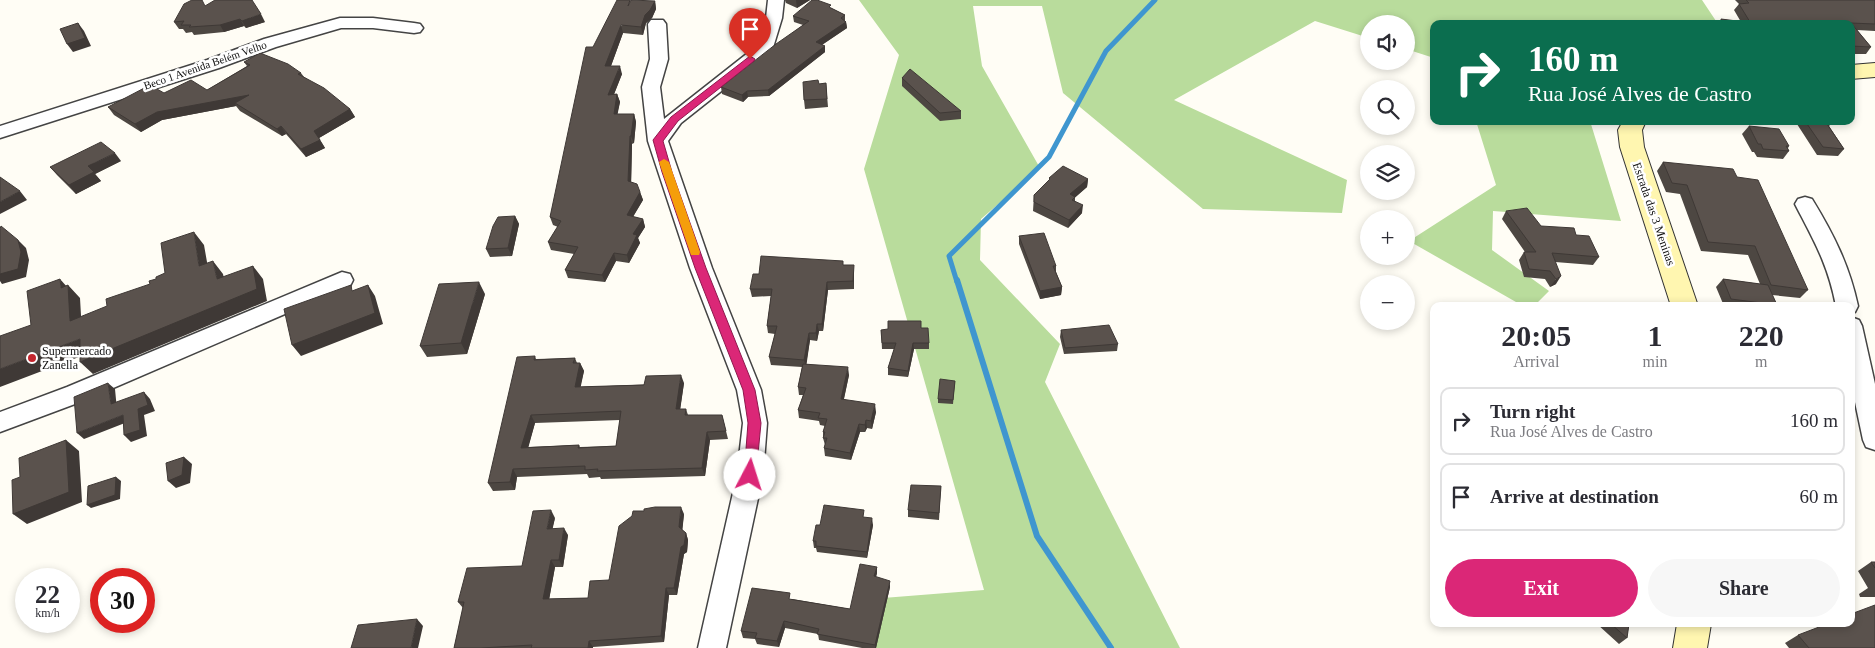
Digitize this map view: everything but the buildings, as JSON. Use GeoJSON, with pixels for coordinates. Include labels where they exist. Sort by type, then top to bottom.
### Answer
{"type":"FeatureCollection","features":[{"type":"Feature","properties":{"kind":"main road"},"geometry":{"type":"LineString","coordinates":[[1855,72],[1875,70]]}},
{"type":"Feature","properties":{"kind":"main road","name":"Estrada das 3 Meninas"},"geometry":{"type":"LineString","coordinates":[[1633,125],[1630,130],[1632,147],[1684,302]]}},
{"type":"Feature","properties":{"kind":"main road"},"geometry":{"type":"LineString","coordinates":[[1690,648],[1694,627]]}},
{"type":"Feature","properties":{"kind":"street"},"geometry":{"type":"LineString","coordinates":[[658,140],[674,119],[766,47],[775,9]]}},
{"type":"Feature","properties":{"kind":"street","name":"Beco 1 Avenida Belém Velho"},"geometry":{"type":"LineString","coordinates":[[0,132],[213,64],[270,43],[340,23],[373,23],[414,28]]}},
{"type":"Feature","properties":{"kind":"street"},"geometry":{"type":"LineString","coordinates":[[658,24],[659,59],[651,88],[658,140],[667,172],[701,268],[749,390],[755,423],[750,475],[712,648]]}},
{"type":"Feature","properties":{"kind":"street"},"geometry":{"type":"LineString","coordinates":[[1805,204],[1833,256],[1841,277],[1846,302]]}},
{"type":"Feature","properties":{"kind":"street"},"geometry":{"type":"LineString","coordinates":[[0,422],[75,394],[342,280]]}},
{"type":"Feature","properties":{"kind":"street"},"geometry":{"type":"LineString","coordinates":[[1855,345],[1875,440]]}},
{"type":"Feature","properties":{"kind":"green space"},"geometry":{"type":"Polygon","coordinates":[[[859,0],[1702,0],[1715,20],[1430,20],[1430,57],[1415,52],[1415,15],[1360,15],[1360,35],[1315,21],[1174,100],[1347,180],[1342,213],[1203,209],[1063,93],[1042,6],[973,6],[982,66],[1040,168],[981,219],[980,260],[1060,344],[1045,382],[1180,648],[870,648],[883,598],[984,590],[864,169],[899,55],[859,0]]]}},
{"type":"Feature","properties":{"kind":"green space"},"geometry":{"type":"Polygon","coordinates":[[[1477,125],[1591,125],[1621,221],[1493,211],[1492,250],[1549,291],[1538,302],[1516,302],[1415,244],[1415,237],[1496,185],[1477,125]]]}},
{"type":"Feature","properties":{"kind":"waterway"},"geometry":{"type":"LineString","coordinates":[[957,282],[949,256],[1049,157],[1106,51],[1155,0]]}},
{"type":"Feature","properties":{"kind":"waterway"},"geometry":{"type":"LineString","coordinates":[[957,280],[1037,536],[1111,648]]}},
{"type":"Feature","properties":{"kind":"slow traffic"},"geometry":{"type":"LineString","coordinates":[[664,162],[695,252]]}},
{"type":"Feature","properties":{"kind":"place","name":"Supermercado Zanella"},"geometry":{"type":"Point","coordinates":[32,358]}},
{"type":"Feature","properties":{"kind":"route"},"geometry":{"type":"LineString","coordinates":[[750,59],[674,119],[658,140],[667,172],[701,268],[749,390],[755,423],[750,475]]}}]}
